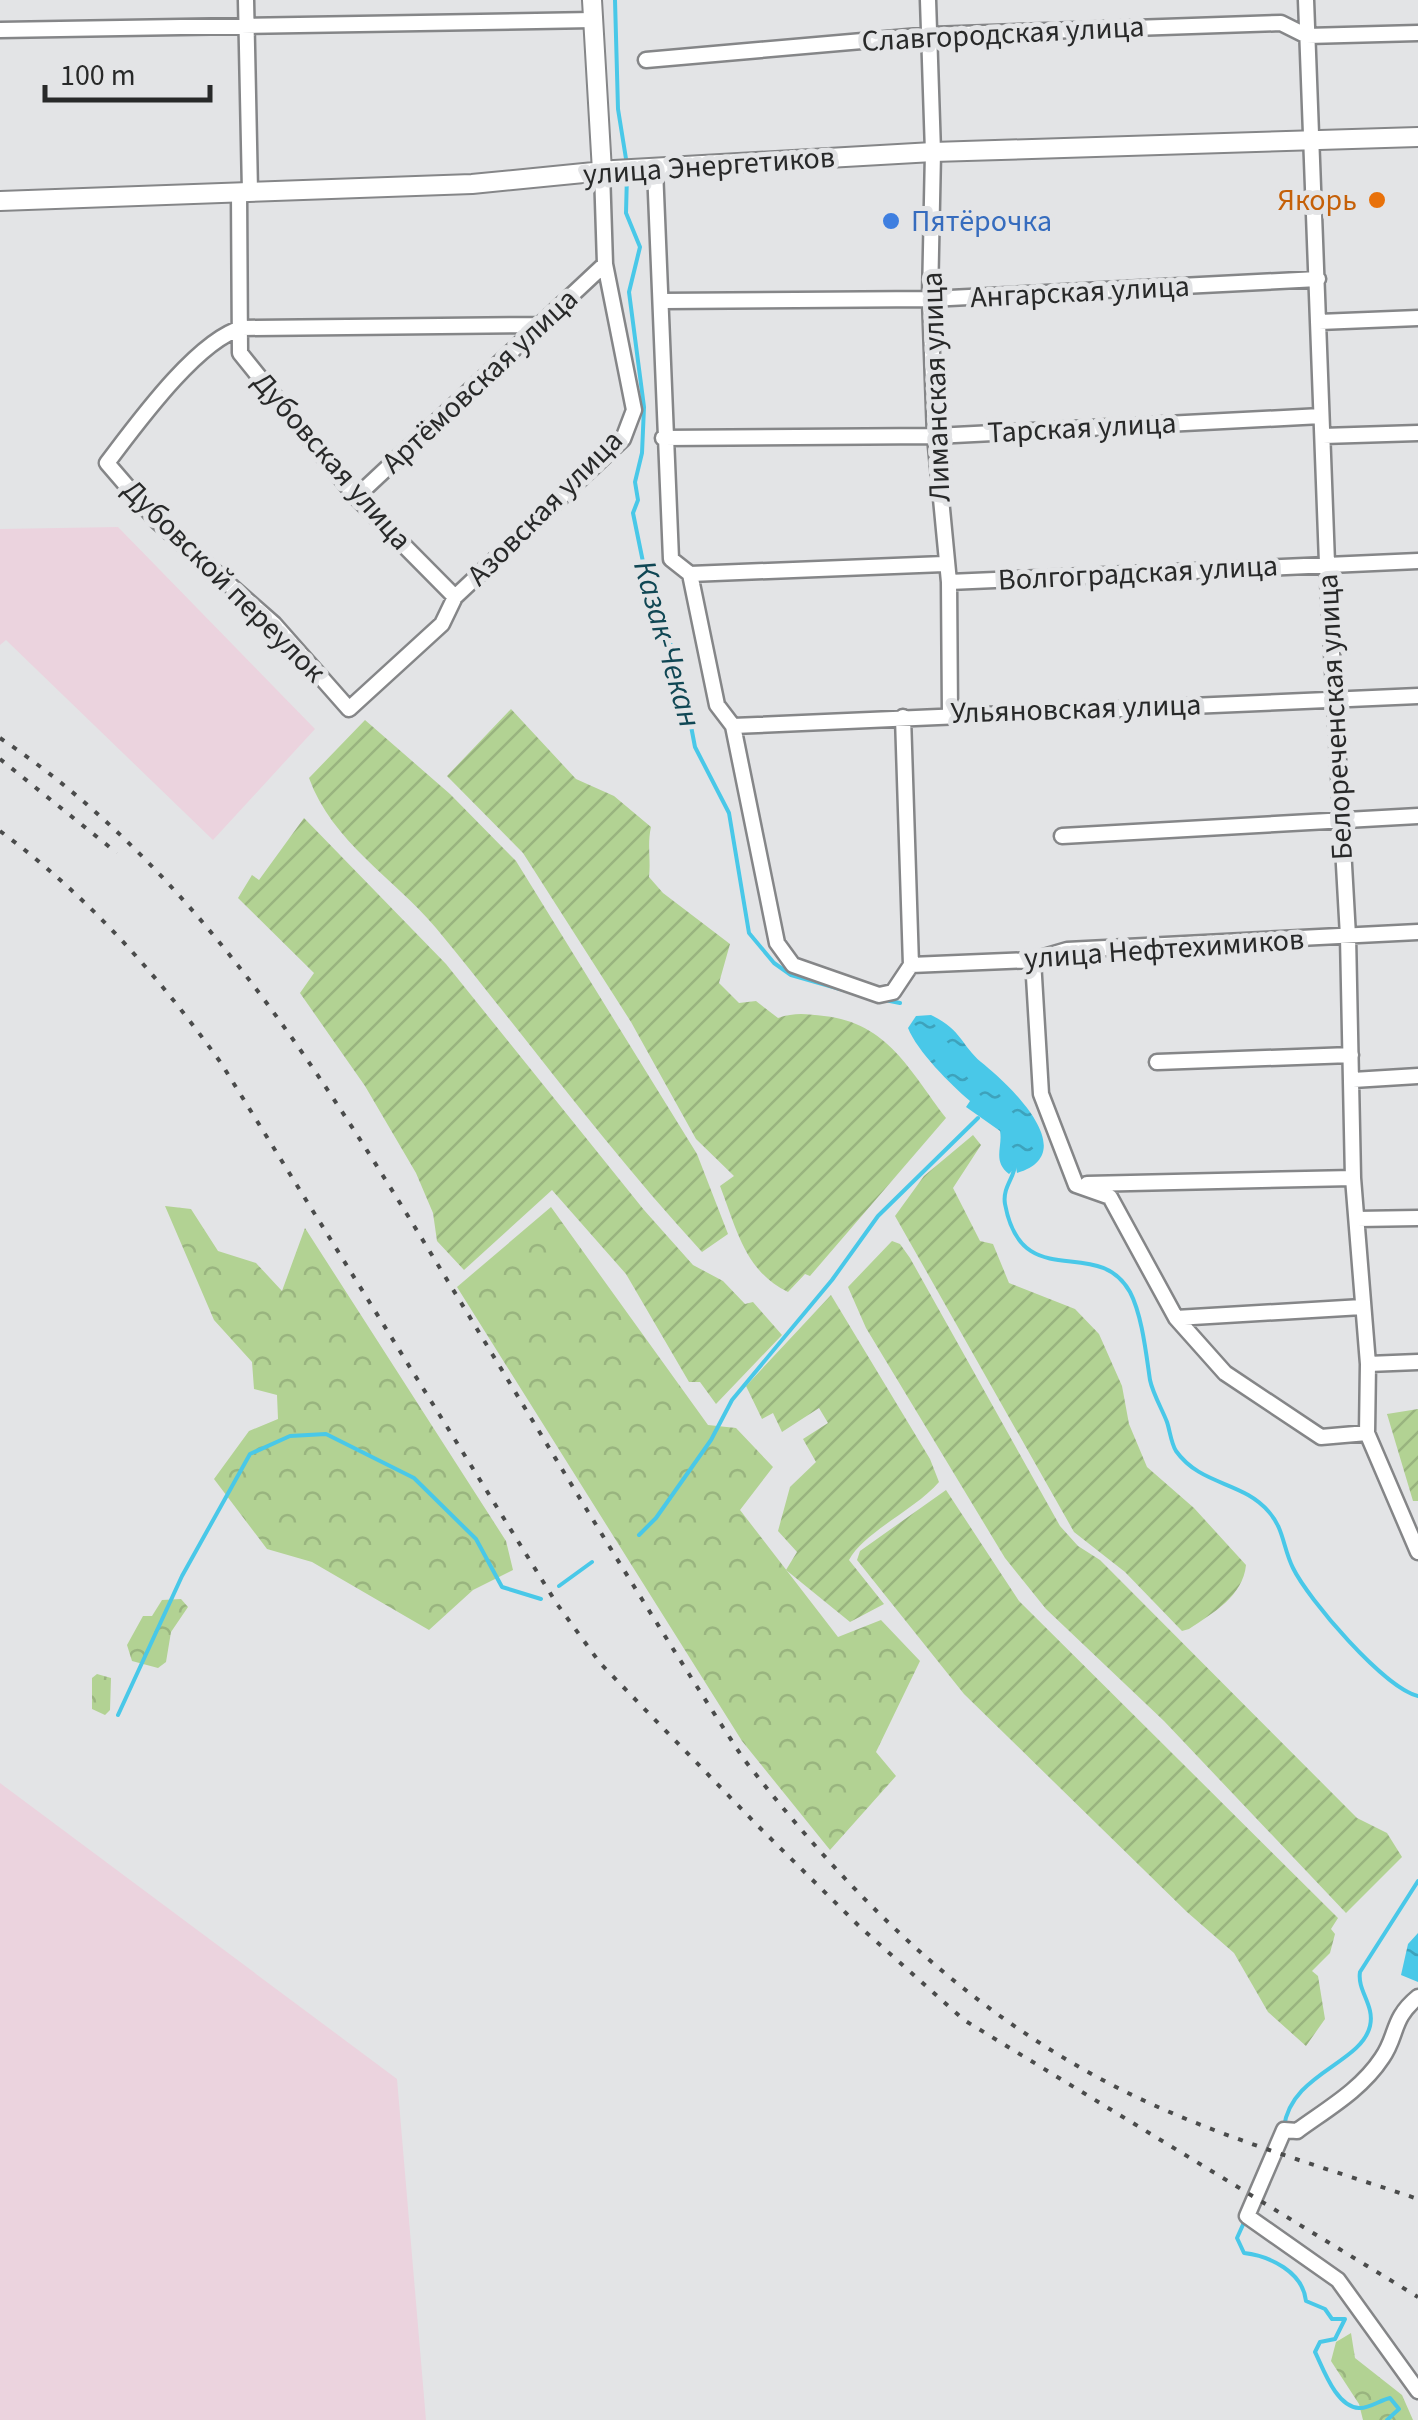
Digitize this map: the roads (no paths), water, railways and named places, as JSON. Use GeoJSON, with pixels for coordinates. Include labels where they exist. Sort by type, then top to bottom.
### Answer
{"type":"FeatureCollection","features":[{"type":"Feature","properties":{"kind":"main road","name":"Азовская улица"},"geometry":{"type":"LineString","coordinates":[[592,0],[608,170]]}},
{"type":"Feature","properties":{"kind":"main road","name":"улица Энергетиков"},"geometry":{"type":"LineString","coordinates":[[0,201],[472,184],[608,170],[933,152],[1418,136]]}},
{"type":"Feature","properties":{"kind":"street","name":"Дубовская улица"},"geometry":{"type":"LineString","coordinates":[[246,0],[240,354],[356,497],[455,597]]}},
{"type":"Feature","properties":{"kind":"street","name":"Лиманская улица"},"geometry":{"type":"LineString","coordinates":[[928,0],[933,152],[930,299],[935,436],[948,582],[950,714]]}},
{"type":"Feature","properties":{"kind":"street","name":"Белореченская улица"},"geometry":{"type":"LineString","coordinates":[[1306,0],[1327,563],[1348,936],[1353,1178],[1368,1364],[1367,1433]]}},
{"type":"Feature","properties":{"kind":"street"},"geometry":{"type":"LineString","coordinates":[[0,30],[593,20]]}},
{"type":"Feature","properties":{"kind":"street","name":"Славгородская улица"},"geometry":{"type":"LineString","coordinates":[[646,60],[930,34],[1281,22],[1307,36],[1418,34]]}},
{"type":"Feature","properties":{"kind":"street"},"geometry":{"type":"LineString","coordinates":[[650,169],[663,301],[663,438],[672,559],[690,574],[717,706],[733,726],[776,943],[793,965],[879,995],[893,992],[910,965],[903,716]]}},
{"type":"Feature","properties":{"kind":"street","name":"Азовская улица"},"geometry":{"type":"LineString","coordinates":[[349,709],[442,624],[455,597],[622,439],[634,410],[606,264],[608,170]]}},
{"type":"Feature","properties":{"kind":"street","name":"Артёмовская улица"},"geometry":{"type":"LineString","coordinates":[[356,497],[606,264]]}},
{"type":"Feature","properties":{"kind":"street","name":"Ангарская улица"},"geometry":{"type":"LineString","coordinates":[[663,301],[930,299],[1318,279]]}},
{"type":"Feature","properties":{"kind":"street"},"geometry":{"type":"LineString","coordinates":[[1319,322],[1418,318]]}},
{"type":"Feature","properties":{"kind":"street"},"geometry":{"type":"LineString","coordinates":[[242,328],[539,325]]}},
{"type":"Feature","properties":{"kind":"street","name":"Дубовской переулок"},"geometry":{"type":"LineString","coordinates":[[242,328],[227,332],[183,373],[107,463],[157,521],[274,624],[349,709]]}},
{"type":"Feature","properties":{"kind":"street","name":"Тарская улица"},"geometry":{"type":"LineString","coordinates":[[663,438],[935,436],[1322,416]]}},
{"type":"Feature","properties":{"kind":"street"},"geometry":{"type":"LineString","coordinates":[[1323,436],[1418,434]]}},
{"type":"Feature","properties":{"kind":"street","name":"Волгоградская улица"},"geometry":{"type":"LineString","coordinates":[[948,582],[1418,562]]}},
{"type":"Feature","properties":{"kind":"street"},"geometry":{"type":"LineString","coordinates":[[690,574],[944,564]]}},
{"type":"Feature","properties":{"kind":"street","name":"Ульяновская улица"},"geometry":{"type":"LineString","coordinates":[[733,726],[1418,696]]}},
{"type":"Feature","properties":{"kind":"street"},"geometry":{"type":"LineString","coordinates":[[1062,836],[1418,816]]}},
{"type":"Feature","properties":{"kind":"street","name":"улица Нефтехимиков"},"geometry":{"type":"LineString","coordinates":[[910,965],[1033,960],[1068,950],[1418,932]]}},
{"type":"Feature","properties":{"kind":"street"},"geometry":{"type":"LineString","coordinates":[[1033,960],[1042,1094],[1076,1185]]}},
{"type":"Feature","properties":{"kind":"street"},"geometry":{"type":"LineString","coordinates":[[1157,1062],[1351,1055]]}},
{"type":"Feature","properties":{"kind":"street"},"geometry":{"type":"LineString","coordinates":[[1353,1080],[1418,1076]]}},
{"type":"Feature","properties":{"kind":"street"},"geometry":{"type":"LineString","coordinates":[[1076,1185],[1353,1178]]}},
{"type":"Feature","properties":{"kind":"street"},"geometry":{"type":"LineString","coordinates":[[1076,1185],[1110,1196],[1176,1318],[1225,1373],[1321,1438],[1367,1433],[1418,1552]]}},
{"type":"Feature","properties":{"kind":"street"},"geometry":{"type":"LineString","coordinates":[[1357,1219],[1418,1218]]}},
{"type":"Feature","properties":{"kind":"street"},"geometry":{"type":"LineString","coordinates":[[1176,1318],[1362,1307]]}},
{"type":"Feature","properties":{"kind":"street"},"geometry":{"type":"LineString","coordinates":[[1368,1364],[1418,1362]]}},
{"type":"Feature","properties":{"kind":"street"},"geometry":{"type":"LineString","coordinates":[[1418,1998],[1394,2023],[1386,2053],[1366,2081],[1297,2131],[1284,2130],[1247,2216],[1338,2280],[1418,2392]]}},
{"type":"Feature","properties":{"kind":"water"},"geometry":{"type":"Polygon","coordinates":[[[931,1015],[955,1032],[1034,1117],[1042,1134],[1043,1150],[1036,1163],[1017,1173],[1016,1167],[1009,1174],[1004,1169],[999,1159],[1000,1131],[966,1107],[970,1101],[944,1077],[912,1037],[908,1028],[916,1016],[931,1015]]]}},
{"type":"Feature","properties":{"kind":"water"},"geometry":{"type":"Polygon","coordinates":[[[1418,1933],[1418,1982],[1401,1975],[1408,1944],[1418,1933]]]}},
{"type":"Feature","properties":{"kind":"waterway","name":"Казак-Чекан"},"geometry":{"type":"LineString","coordinates":[[615,0],[618,109],[627,165]]}},
{"type":"Feature","properties":{"kind":"waterway","name":"Казак-Чекан"},"geometry":{"type":"LineString","coordinates":[[627,174],[626,213],[640,247],[629,292],[644,407],[642,453],[635,482],[638,500],[633,513],[653,611],[678,658],[695,747],[729,813],[749,933],[774,963],[791,975],[847,991]]}},
{"type":"Feature","properties":{"kind":"waterway","name":"Казак-Чекан"},"geometry":{"type":"LineString","coordinates":[[885,1000],[900,1003]]}},
{"type":"Feature","properties":{"kind":"waterway"},"geometry":{"type":"LineString","coordinates":[[639,1535],[656,1518],[711,1440],[732,1400],[832,1280],[878,1216],[978,1118]]}},
{"type":"Feature","properties":{"kind":"waterway","name":"Казак-Чекан"},"geometry":{"type":"LineString","coordinates":[[1015,1163],[1005,1204],[1014,1232],[1027,1248],[1043,1257],[1099,1266],[1116,1275],[1130,1292],[1141,1323],[1151,1385],[1176,1451],[1197,1471],[1247,1494],[1269,1512],[1278,1525],[1293,1568],[1330,1620],[1386,1677],[1418,1696]]}},
{"type":"Feature","properties":{"kind":"waterway"},"geometry":{"type":"LineString","coordinates":[[118,1715],[182,1576],[250,1454],[290,1436],[326,1434],[414,1478],[476,1539],[502,1587],[541,1599]]}},
{"type":"Feature","properties":{"kind":"waterway"},"geometry":{"type":"LineString","coordinates":[[559,1586],[592,1562]]}},
{"type":"Feature","properties":{"kind":"waterway","name":"Казак-Чекан"},"geometry":{"type":"LineString","coordinates":[[1284,2127],[1299,2094],[1364,2039],[1371,2018],[1360,1972],[1418,1881]]}},
{"type":"Feature","properties":{"kind":"waterway","name":"Казак-Чекан"},"geometry":{"type":"LineString","coordinates":[[1246,2218],[1237,2238],[1244,2253],[1284,2267],[1299,2282],[1306,2301],[1325,2309],[1332,2319],[1345,2319],[1335,2339],[1320,2342],[1315,2352],[1337,2394],[1359,2408],[1390,2398],[1399,2409],[1387,2420]]}},
{"type":"Feature","properties":{"kind":"railway"},"geometry":{"type":"LineString","coordinates":[[0,738],[73,793],[141,855],[260,994],[364,1145],[743,1758],[783,1809],[868,1902],[960,1986],[1010,2023],[1120,2089],[1229,2136],[1418,2199]]}},
{"type":"Feature","properties":{"kind":"railway"},"geometry":{"type":"LineString","coordinates":[[0,759],[117,853]]}},
{"type":"Feature","properties":{"kind":"railway"},"geometry":{"type":"LineString","coordinates":[[0,831],[63,882],[120,938],[221,1063],[557,1604],[600,1663],[859,1926],[964,2020],[1418,2297]]}},
{"type":"Feature","properties":{"kind":"place","name":"Якорь"},"geometry":{"type":"Point","coordinates":[1377,200]}},
{"type":"Feature","properties":{"kind":"place","name":"Пятёрочка"},"geometry":{"type":"Point","coordinates":[891,221]}}]}
